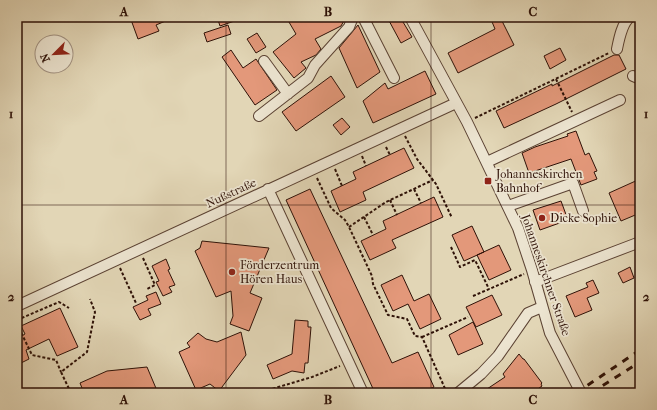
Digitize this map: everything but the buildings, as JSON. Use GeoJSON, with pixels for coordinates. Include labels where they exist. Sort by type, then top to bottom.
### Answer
{"type":"FeatureCollection","features":[{"type":"Feature","properties":{"kind":"street"},"geometry":{"type":"LineString","coordinates":[[259,116],[308,78],[315,65],[349,27],[353,17]]}},
{"type":"Feature","properties":{"kind":"street"},"geometry":{"type":"LineString","coordinates":[[363,17],[394,78]]}},
{"type":"Feature","properties":{"kind":"street","name":"Johanneskirchner Straße"},"geometry":{"type":"LineString","coordinates":[[410,17],[467,122],[508,206],[523,240],[550,333],[581,393]]}},
{"type":"Feature","properties":{"kind":"street"},"geometry":{"type":"LineString","coordinates":[[617,49],[622,30],[630,17]]}},
{"type":"Feature","properties":{"kind":"street"},"geometry":{"type":"LineString","coordinates":[[264,61],[288,94]]}},
{"type":"Feature","properties":{"kind":"street"},"geometry":{"type":"LineString","coordinates":[[487,162],[620,100]]}},
{"type":"Feature","properties":{"kind":"street","name":"Nußstraße"},"geometry":{"type":"LineString","coordinates":[[17,306],[456,103]]}},
{"type":"Feature","properties":{"kind":"street"},"geometry":{"type":"LineString","coordinates":[[508,206],[573,182],[583,211]]}},
{"type":"Feature","properties":{"kind":"street"},"geometry":{"type":"LineString","coordinates":[[268,189],[363,393]]}},
{"type":"Feature","properties":{"kind":"street"},"geometry":{"type":"LineString","coordinates":[[535,282],[640,242]]}},
{"type":"Feature","properties":{"kind":"street"},"geometry":{"type":"LineString","coordinates":[[458,393],[481,374],[498,356],[528,313],[542,307]]}},
{"type":"Feature","properties":{"kind":"path"},"geometry":{"type":"LineString","coordinates":[[467,122],[617,49]]}},
{"type":"Feature","properties":{"kind":"path"},"geometry":{"type":"LineString","coordinates":[[556,79],[576,121]]}},
{"type":"Feature","properties":{"kind":"path"},"geometry":{"type":"LineString","coordinates":[[401,128],[417,159],[433,180],[452,218]]}},
{"type":"Feature","properties":{"kind":"path"},"geometry":{"type":"LineString","coordinates":[[331,160],[342,186]]}},
{"type":"Feature","properties":{"kind":"path"},"geometry":{"type":"LineString","coordinates":[[312,169],[331,208],[349,227],[388,315],[407,320],[415,336],[422,337],[468,317]]}},
{"type":"Feature","properties":{"kind":"path"},"geometry":{"type":"LineString","coordinates":[[349,227],[390,200],[433,180]]}},
{"type":"Feature","properties":{"kind":"path"},"geometry":{"type":"LineString","coordinates":[[414,189],[421,203]]}},
{"type":"Feature","properties":{"kind":"path"},"geometry":{"type":"LineString","coordinates":[[390,200],[397,214]]}},
{"type":"Feature","properties":{"kind":"path"},"geometry":{"type":"LineString","coordinates":[[364,217],[373,235]]}},
{"type":"Feature","properties":{"kind":"path"},"geometry":{"type":"LineString","coordinates":[[451,247],[460,267],[475,260],[489,289]]}},
{"type":"Feature","properties":{"kind":"path"},"geometry":{"type":"LineString","coordinates":[[139,250],[155,285],[147,289]]}},
{"type":"Feature","properties":{"kind":"path"},"geometry":{"type":"LineString","coordinates":[[117,260],[136,303]]}},
{"type":"Feature","properties":{"kind":"path"},"geometry":{"type":"LineString","coordinates":[[61,372],[87,352],[95,312],[90,299]]}},
{"type":"Feature","properties":{"kind":"path"},"geometry":{"type":"LineString","coordinates":[[17,320],[59,302],[69,308]]}},
{"type":"Feature","properties":{"kind":"path"},"geometry":{"type":"LineString","coordinates":[[17,324],[32,355],[56,360],[71,393]]}},
{"type":"Feature","properties":{"kind":"path"},"geometry":{"type":"LineString","coordinates":[[422,337],[447,393]]}},
{"type":"Feature","properties":{"kind":"path"},"geometry":{"type":"LineString","coordinates":[[238,393],[265,391],[312,377],[349,362]]}},
{"type":"Feature","properties":{"kind":"railway"},"geometry":{"type":"LineString","coordinates":[[576,393],[640,350]]}},
{"type":"Feature","properties":{"kind":"railway"},"geometry":{"type":"LineString","coordinates":[[591,393],[640,362]]}},
{"type":"Feature","properties":{"kind":"place","name":"Johanneskirchen Bahnhof"},"geometry":{"type":"Point","coordinates":[488,181]}},
{"type":"Feature","properties":{"kind":"place","name":"Dicke Sophie"},"geometry":{"type":"Point","coordinates":[542,218]}},
{"type":"Feature","properties":{"kind":"place","name":"Förderzentrum Hören Haus"},"geometry":{"type":"Point","coordinates":[232,272]}}]}
